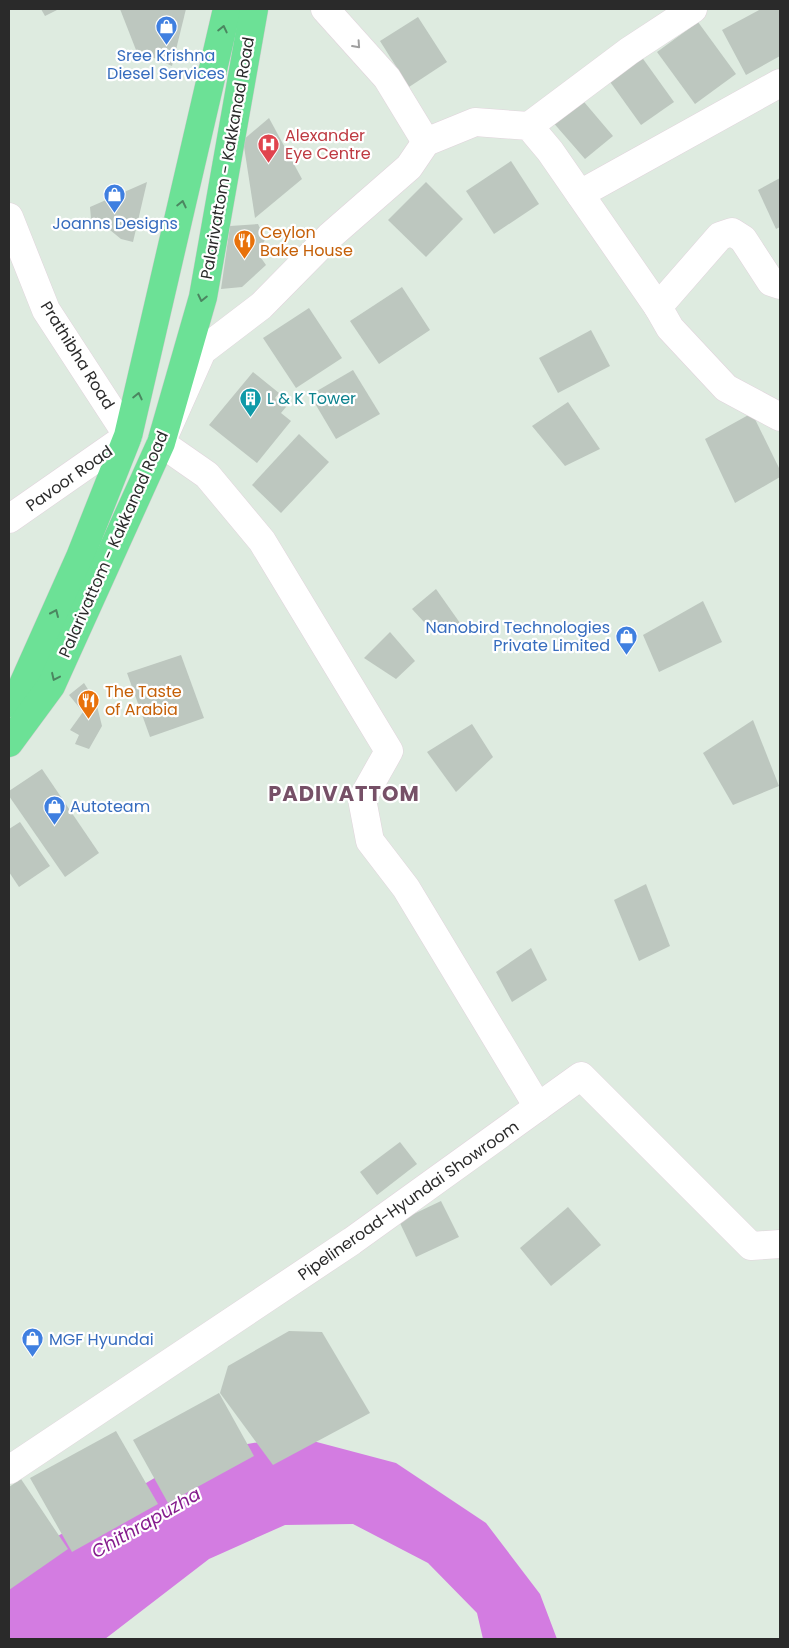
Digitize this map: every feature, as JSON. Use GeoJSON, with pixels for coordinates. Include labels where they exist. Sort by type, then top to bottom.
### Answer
{"type":"FeatureCollection","features":[{"type":"Feature","properties":{"kind":"main road","name":"Palarivattom - Kakkanad Road"},"geometry":{"type":"LineString","coordinates":[[9,702],[21,689],[80,557],[128,436],[227,9]]}},
{"type":"Feature","properties":{"kind":"main road","name":"Palarivattom - Kakkanad Road"},"geometry":{"type":"LineString","coordinates":[[9,743],[51,686],[161,442],[203,297],[254,9]]}},
{"type":"Feature","properties":{"kind":"main road"},"geometry":{"type":"LineString","coordinates":[[196,143],[228,152]]}},
{"type":"Feature","properties":{"kind":"street"},"geometry":{"type":"LineString","coordinates":[[538,1107],[406,888],[370,842],[362,799],[388,751],[262,541],[206,475],[161,442],[202,351],[260,306],[330,236],[409,167],[426,142],[475,122],[529,126],[629,51],[693,9]]}},
{"type":"Feature","properties":{"kind":"street"},"geometry":{"type":"LineString","coordinates":[[328,10],[387,78],[426,142]]}},
{"type":"Feature","properties":{"kind":"street"},"geometry":{"type":"LineString","coordinates":[[580,194],[780,83]]}},
{"type":"Feature","properties":{"kind":"street"},"geometry":{"type":"LineString","coordinates":[[529,126],[550,151],[658,307],[670,328],[726,388],[780,417]]}},
{"type":"Feature","properties":{"kind":"street","name":"Prathibha Road"},"geometry":{"type":"LineString","coordinates":[[9,217],[46,310],[128,436]]}},
{"type":"Feature","properties":{"kind":"street"},"geometry":{"type":"LineString","coordinates":[[658,307],[720,236],[732,232],[743,239],[771,282],[780,285]]}},
{"type":"Feature","properties":{"kind":"street","name":"Pavoor Road"},"geometry":{"type":"LineString","coordinates":[[9,519],[128,436]]}},
{"type":"Feature","properties":{"kind":"street","name":"Pipelineroad-Hyundai Showroom"},"geometry":{"type":"LineString","coordinates":[[9,1470],[352,1242],[581,1076],[751,1246],[780,1244]]}},
{"type":"Feature","properties":{"kind":"water","name":"Chithrapuzha"},"geometry":{"type":"Polygon","coordinates":[[[294,1436],[396,1463],[486,1523],[540,1594],[557,1639],[483,1639],[477,1613],[428,1563],[353,1524],[285,1525],[209,1559],[105,1639],[9,1639],[9,1578],[43,1545],[196,1453],[294,1436]]]}},
{"type":"Feature","properties":{"kind":"building"},"geometry":{"type":"Polygon","coordinates":[[[41,9],[59,9],[45,16],[41,9]]]}},
{"type":"Feature","properties":{"kind":"building"},"geometry":{"type":"Polygon","coordinates":[[[120,9],[186,9],[172,66],[136,50],[120,9]]]}},
{"type":"Feature","properties":{"kind":"building"},"geometry":{"type":"Polygon","coordinates":[[[761,9],[780,9],[780,56],[746,75],[722,30],[761,9]]]}},
{"type":"Feature","properties":{"kind":"building"},"geometry":{"type":"Polygon","coordinates":[[[418,17],[447,62],[409,87],[380,41],[418,17]]]}},
{"type":"Feature","properties":{"kind":"building"},"geometry":{"type":"Polygon","coordinates":[[[698,22],[736,74],[695,104],[657,52],[698,22]]]}},
{"type":"Feature","properties":{"kind":"building"},"geometry":{"type":"Polygon","coordinates":[[[641,56],[674,102],[641,125],[608,79],[641,56]]]}},
{"type":"Feature","properties":{"kind":"building"},"geometry":{"type":"Polygon","coordinates":[[[579,96],[613,136],[585,159],[551,120],[579,96]]]}},
{"type":"Feature","properties":{"kind":"building"},"geometry":{"type":"Polygon","coordinates":[[[269,118],[302,179],[255,218],[243,140],[269,118]]]}},
{"type":"Feature","properties":{"kind":"building"},"geometry":{"type":"Polygon","coordinates":[[[511,161],[539,204],[494,234],[466,191],[511,161]]]}},
{"type":"Feature","properties":{"kind":"building"},"geometry":{"type":"Polygon","coordinates":[[[780,178],[780,227],[776,229],[758,190],[780,178]]]}},
{"type":"Feature","properties":{"kind":"building","name":"Joanns Designs"},"geometry":{"type":"Polygon","coordinates":[[[147,182],[133,242],[121,239],[91,219],[90,207],[147,182]]]}},
{"type":"Feature","properties":{"kind":"building"},"geometry":{"type":"Polygon","coordinates":[[[426,182],[463,219],[426,257],[388,220],[426,182]]]}},
{"type":"Feature","properties":{"kind":"building","name":"Ceylon Bake House"},"geometry":{"type":"Polygon","coordinates":[[[258,224],[265,239],[259,255],[266,265],[242,287],[221,289],[230,226],[258,224]]]}},
{"type":"Feature","properties":{"kind":"building"},"geometry":{"type":"Polygon","coordinates":[[[402,287],[430,330],[379,364],[350,321],[402,287]]]}},
{"type":"Feature","properties":{"kind":"building"},"geometry":{"type":"Polygon","coordinates":[[[309,308],[342,358],[296,388],[263,338],[309,308]]]}},
{"type":"Feature","properties":{"kind":"building"},"geometry":{"type":"Polygon","coordinates":[[[591,330],[610,366],[558,393],[539,358],[591,330]]]}},
{"type":"Feature","properties":{"kind":"building"},"geometry":{"type":"Polygon","coordinates":[[[353,370],[380,414],[336,439],[310,395],[353,370]]]}},
{"type":"Feature","properties":{"kind":"building","name":"L & K Tower"},"geometry":{"type":"Polygon","coordinates":[[[253,372],[279,393],[275,398],[286,407],[281,413],[291,421],[257,463],[209,425],[253,372]]]}},
{"type":"Feature","properties":{"kind":"building"},"geometry":{"type":"Polygon","coordinates":[[[568,402],[600,449],[565,466],[532,426],[568,402]]]}},
{"type":"Feature","properties":{"kind":"building"},"geometry":{"type":"Polygon","coordinates":[[[752,413],[780,470],[780,477],[735,503],[705,439],[752,413]]]}},
{"type":"Feature","properties":{"kind":"building"},"geometry":{"type":"Polygon","coordinates":[[[299,434],[329,462],[281,513],[252,485],[299,434]]]}},
{"type":"Feature","properties":{"kind":"building"},"geometry":{"type":"Polygon","coordinates":[[[436,589],[460,623],[436,635],[412,609],[436,589]]]}},
{"type":"Feature","properties":{"kind":"building"},"geometry":{"type":"Polygon","coordinates":[[[703,601],[722,642],[659,672],[643,635],[703,601]]]}},
{"type":"Feature","properties":{"kind":"building"},"geometry":{"type":"Polygon","coordinates":[[[390,632],[415,661],[396,679],[364,658],[390,632]]]}},
{"type":"Feature","properties":{"kind":"building"},"geometry":{"type":"Polygon","coordinates":[[[181,655],[204,718],[150,737],[127,673],[181,655]]]}},
{"type":"Feature","properties":{"kind":"building","name":"The Taste of Arabia"},"geometry":{"type":"Polygon","coordinates":[[[84,683],[96,702],[102,726],[89,749],[75,744],[79,735],[70,730],[83,712],[69,695],[84,683]]]}},
{"type":"Feature","properties":{"kind":"building"},"geometry":{"type":"Polygon","coordinates":[[[753,720],[779,786],[733,805],[703,753],[753,720]]]}},
{"type":"Feature","properties":{"kind":"building"},"geometry":{"type":"Polygon","coordinates":[[[472,724],[493,757],[456,792],[427,752],[472,724]]]}},
{"type":"Feature","properties":{"kind":"building","name":"Autoteam"},"geometry":{"type":"Polygon","coordinates":[[[42,769],[99,853],[65,877],[9,796],[9,791],[42,769]]]}},
{"type":"Feature","properties":{"kind":"building"},"geometry":{"type":"Polygon","coordinates":[[[20,822],[50,866],[19,887],[9,872],[9,829],[20,822]]]}},
{"type":"Feature","properties":{"kind":"building"},"geometry":{"type":"Polygon","coordinates":[[[646,884],[670,946],[639,961],[614,900],[646,884]]]}},
{"type":"Feature","properties":{"kind":"building"},"geometry":{"type":"Polygon","coordinates":[[[531,948],[547,980],[512,1002],[496,972],[531,948]]]}},
{"type":"Feature","properties":{"kind":"building"},"geometry":{"type":"Polygon","coordinates":[[[400,1142],[417,1164],[377,1195],[360,1172],[400,1142]]]}},
{"type":"Feature","properties":{"kind":"building"},"geometry":{"type":"Polygon","coordinates":[[[441,1201],[459,1237],[416,1257],[399,1221],[441,1201]]]}},
{"type":"Feature","properties":{"kind":"building"},"geometry":{"type":"Polygon","coordinates":[[[568,1207],[601,1245],[551,1286],[520,1248],[568,1207]]]}},
{"type":"Feature","properties":{"kind":"building"},"geometry":{"type":"Polygon","coordinates":[[[289,1331],[322,1332],[370,1413],[273,1465],[220,1393],[228,1366],[289,1331]]]}},
{"type":"Feature","properties":{"kind":"building"},"geometry":{"type":"Polygon","coordinates":[[[219,1393],[254,1456],[168,1503],[133,1440],[219,1393]]]}},
{"type":"Feature","properties":{"kind":"building"},"geometry":{"type":"Polygon","coordinates":[[[116,1431],[158,1504],[72,1552],[30,1478],[116,1431]]]}},
{"type":"Feature","properties":{"kind":"building"},"geometry":{"type":"Polygon","coordinates":[[[21,1479],[68,1549],[9,1590],[9,1487],[21,1479]]]}},
{"type":"Feature","properties":{"kind":"place","name":"Sree Krishna Diesel Services"},"geometry":{"type":"Point","coordinates":[166,45]}},
{"type":"Feature","properties":{"kind":"place","name":"Alexander Eye Centre"},"geometry":{"type":"Point","coordinates":[269,163]}},
{"type":"Feature","properties":{"kind":"place","name":"Joanns Designs"},"geometry":{"type":"Point","coordinates":[115,213]}},
{"type":"Feature","properties":{"kind":"place","name":"Ceylon Bake House"},"geometry":{"type":"Point","coordinates":[244,260]}},
{"type":"Feature","properties":{"kind":"place","name":"L & K Tower"},"geometry":{"type":"Point","coordinates":[251,417]}},
{"type":"Feature","properties":{"kind":"place","name":"Nanobird Technologies Private Limited"},"geometry":{"type":"Point","coordinates":[626,655]}},
{"type":"Feature","properties":{"kind":"place","name":"The Taste of Arabia"},"geometry":{"type":"Point","coordinates":[89,719]}},
{"type":"Feature","properties":{"kind":"place","name":"Autoteam"},"geometry":{"type":"Point","coordinates":[54,825]}},
{"type":"Feature","properties":{"kind":"place","name":"MGF Hyundai"},"geometry":{"type":"Point","coordinates":[33,1358]}},
{"type":"Feature","properties":{"kind":"district","name":"PADIVATTOM"},"geometry":{"type":"Point","coordinates":[344,794]}}]}
